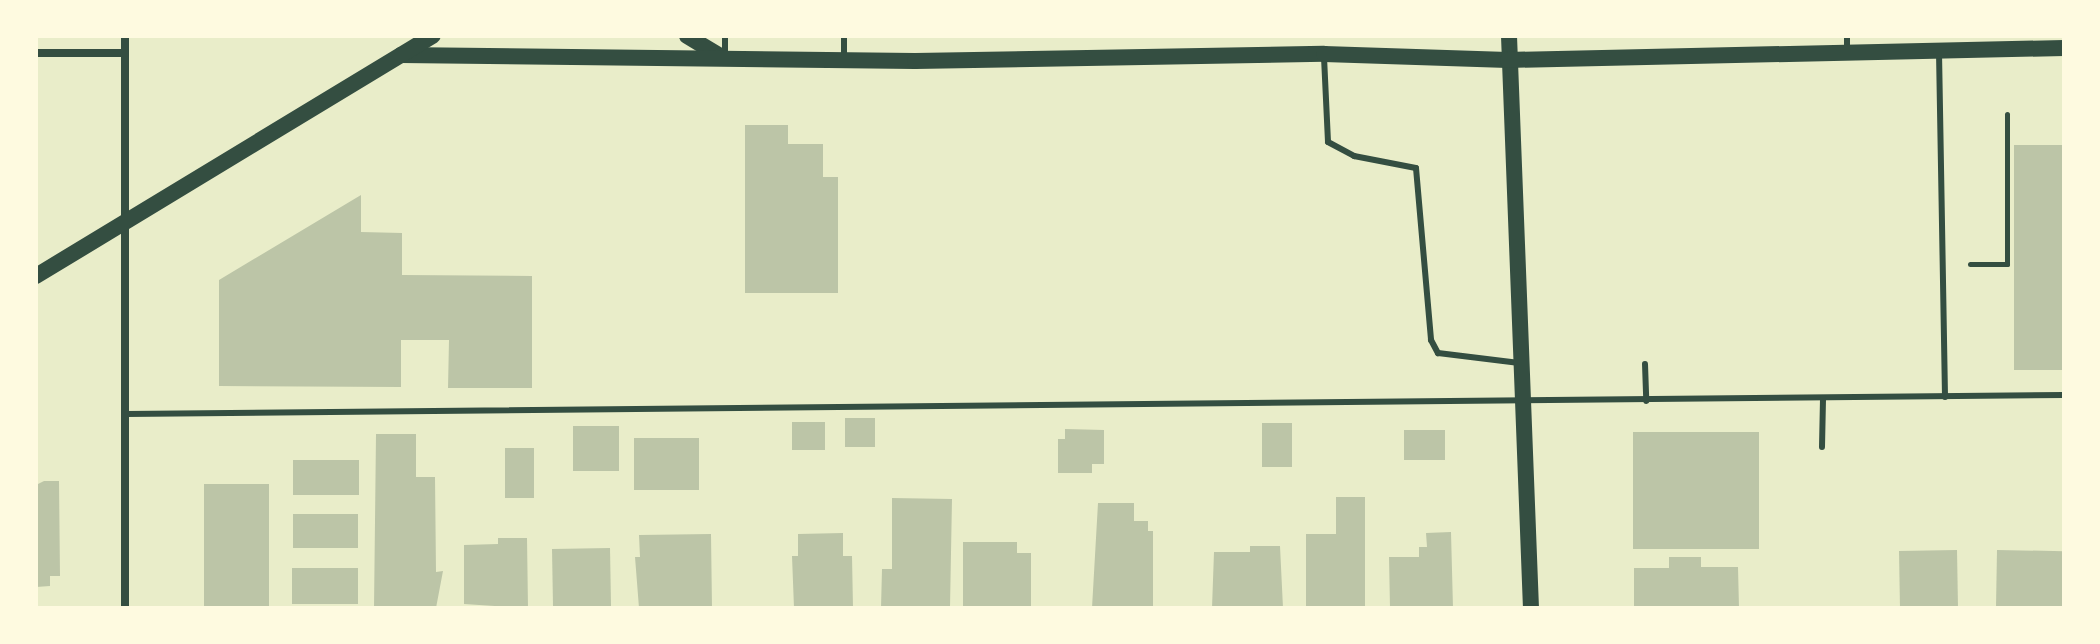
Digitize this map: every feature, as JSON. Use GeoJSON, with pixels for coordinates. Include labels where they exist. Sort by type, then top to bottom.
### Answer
{"type":"FeatureCollection","features":[{"type":"Feature","properties":{"kind":"main road"},"geometry":{"type":"LineString","coordinates":[[36,276],[433,36]]}},
{"type":"Feature","properties":{"kind":"main road"},"geometry":{"type":"LineString","coordinates":[[687,36],[725,59]]}},
{"type":"Feature","properties":{"kind":"main road"},"geometry":{"type":"LineString","coordinates":[[1509,36],[1531,608]]}},
{"type":"Feature","properties":{"kind":"main road"},"geometry":{"type":"LineString","coordinates":[[401,55],[844,60],[1324,54],[1508,60],[1847,43],[1939,49],[1963,42],[1997,42],[2064,48]]}},
{"type":"Feature","properties":{"kind":"street"},"geometry":{"type":"LineString","coordinates":[[125,36],[125,608]]}},
{"type":"Feature","properties":{"kind":"street"},"geometry":{"type":"LineString","coordinates":[[36,53],[125,53]]}},
{"type":"Feature","properties":{"kind":"lane"},"geometry":{"type":"LineString","coordinates":[[725,36],[725,59]]}},
{"type":"Feature","properties":{"kind":"lane"},"geometry":{"type":"LineString","coordinates":[[844,36],[844,60]]}},
{"type":"Feature","properties":{"kind":"lane"},"geometry":{"type":"LineString","coordinates":[[1939,49],[1945,397]]}},
{"type":"Feature","properties":{"kind":"lane"},"geometry":{"type":"LineString","coordinates":[[1324,54],[1328,142],[1354,156],[1416,168],[1431,340],[1438,353],[1522,363]]}},
{"type":"Feature","properties":{"kind":"lane"},"geometry":{"type":"LineString","coordinates":[[1645,364],[1646,401]]}},
{"type":"Feature","properties":{"kind":"lane"},"geometry":{"type":"LineString","coordinates":[[126,414],[1524,403],[2064,395]]}},
{"type":"Feature","properties":{"kind":"lane"},"geometry":{"type":"LineString","coordinates":[[1822,447],[1823,398]]}},
{"type":"Feature","properties":{"kind":"path"},"geometry":{"type":"LineString","coordinates":[[1943,265],[2007,264],[2007,114]]}},
{"type":"Feature","properties":{"kind":"building"},"geometry":{"type":"Polygon","coordinates":[[[745,125],[788,125],[788,144],[823,144],[823,177],[838,177],[838,293],[745,293],[745,125]]]}},
{"type":"Feature","properties":{"kind":"building"},"geometry":{"type":"Polygon","coordinates":[[[2014,145],[2064,145],[2064,370],[2014,370],[2014,145]]]}},
{"type":"Feature","properties":{"kind":"building"},"geometry":{"type":"Polygon","coordinates":[[[361,195],[361,232],[402,233],[402,275],[532,276],[532,388],[448,388],[449,340],[401,340],[401,387],[219,386],[219,280],[361,195]]]}},
{"type":"Feature","properties":{"kind":"building"},"geometry":{"type":"Polygon","coordinates":[[[845,418],[875,418],[875,447],[845,447],[845,418]]]}},
{"type":"Feature","properties":{"kind":"building"},"geometry":{"type":"Polygon","coordinates":[[[792,422],[825,422],[825,450],[792,450],[792,422]]]}},
{"type":"Feature","properties":{"kind":"building"},"geometry":{"type":"Polygon","coordinates":[[[1262,423],[1292,423],[1292,467],[1262,467],[1262,423]]]}},
{"type":"Feature","properties":{"kind":"building"},"geometry":{"type":"Polygon","coordinates":[[[573,426],[619,426],[619,471],[573,471],[573,426]]]}},
{"type":"Feature","properties":{"kind":"building"},"geometry":{"type":"Polygon","coordinates":[[[1065,429],[1104,430],[1104,464],[1092,464],[1092,473],[1058,473],[1058,439],[1065,439],[1065,429]]]}},
{"type":"Feature","properties":{"kind":"building"},"geometry":{"type":"Polygon","coordinates":[[[1404,430],[1445,430],[1445,460],[1404,460],[1404,430]]]}},
{"type":"Feature","properties":{"kind":"building"},"geometry":{"type":"Polygon","coordinates":[[[1633,432],[1759,432],[1759,549],[1633,549],[1633,432]]]}},
{"type":"Feature","properties":{"kind":"building"},"geometry":{"type":"Polygon","coordinates":[[[376,434],[416,434],[416,477],[435,477],[436,572],[443,571],[436,608],[374,608],[376,434]]]}},
{"type":"Feature","properties":{"kind":"building"},"geometry":{"type":"Polygon","coordinates":[[[634,438],[699,438],[699,490],[634,490],[634,438]]]}},
{"type":"Feature","properties":{"kind":"building"},"geometry":{"type":"Polygon","coordinates":[[[505,448],[534,448],[534,498],[505,498],[505,448]]]}},
{"type":"Feature","properties":{"kind":"building"},"geometry":{"type":"Polygon","coordinates":[[[293,460],[359,460],[359,495],[293,495],[293,460]]]}},
{"type":"Feature","properties":{"kind":"building"},"geometry":{"type":"Polygon","coordinates":[[[44,481],[59,481],[60,576],[50,576],[50,586],[36,587],[36,485],[44,481]]]}},
{"type":"Feature","properties":{"kind":"building"},"geometry":{"type":"Polygon","coordinates":[[[204,484],[269,484],[269,608],[204,608],[204,484]]]}},
{"type":"Feature","properties":{"kind":"building"},"geometry":{"type":"Polygon","coordinates":[[[1336,497],[1365,497],[1365,608],[1306,608],[1306,534],[1336,534],[1336,497]]]}},
{"type":"Feature","properties":{"kind":"building"},"geometry":{"type":"Polygon","coordinates":[[[892,498],[952,499],[950,608],[881,608],[882,569],[892,569],[892,498]]]}},
{"type":"Feature","properties":{"kind":"building"},"geometry":{"type":"Polygon","coordinates":[[[1098,503],[1134,503],[1134,521],[1148,521],[1148,531],[1153,531],[1153,608],[1092,608],[1098,503]]]}},
{"type":"Feature","properties":{"kind":"building"},"geometry":{"type":"Polygon","coordinates":[[[293,514],[358,514],[358,548],[293,548],[293,514]]]}},
{"type":"Feature","properties":{"kind":"building"},"geometry":{"type":"Polygon","coordinates":[[[1451,532],[1453,608],[1390,608],[1389,557],[1419,557],[1419,547],[1427,547],[1426,533],[1451,532]]]}},
{"type":"Feature","properties":{"kind":"building"},"geometry":{"type":"Polygon","coordinates":[[[843,533],[843,556],[852,556],[853,608],[794,608],[792,556],[798,556],[798,534],[843,533]]]}},
{"type":"Feature","properties":{"kind":"building"},"geometry":{"type":"Polygon","coordinates":[[[711,534],[712,608],[639,608],[635,557],[640,557],[639,535],[711,534]]]}},
{"type":"Feature","properties":{"kind":"building"},"geometry":{"type":"Polygon","coordinates":[[[498,538],[527,538],[528,608],[464,604],[464,545],[498,544],[498,538]]]}},
{"type":"Feature","properties":{"kind":"building"},"geometry":{"type":"Polygon","coordinates":[[[963,542],[1017,542],[1017,553],[1031,553],[1031,608],[963,608],[963,542]]]}},
{"type":"Feature","properties":{"kind":"building"},"geometry":{"type":"Polygon","coordinates":[[[1250,546],[1280,546],[1283,608],[1212,608],[1214,552],[1250,552],[1250,546]]]}},
{"type":"Feature","properties":{"kind":"building"},"geometry":{"type":"Polygon","coordinates":[[[610,548],[611,608],[553,608],[552,549],[610,548]]]}},
{"type":"Feature","properties":{"kind":"building"},"geometry":{"type":"Polygon","coordinates":[[[1957,550],[1958,608],[1900,608],[1899,551],[1957,550]]]}},
{"type":"Feature","properties":{"kind":"building"},"geometry":{"type":"Polygon","coordinates":[[[1997,550],[2064,551],[2063,608],[1996,608],[1997,550]]]}},
{"type":"Feature","properties":{"kind":"building"},"geometry":{"type":"Polygon","coordinates":[[[1669,557],[1701,557],[1701,567],[1738,567],[1739,608],[1634,608],[1634,568],[1669,568],[1669,557]]]}},
{"type":"Feature","properties":{"kind":"building"},"geometry":{"type":"Polygon","coordinates":[[[292,568],[358,568],[358,604],[292,604],[292,568]]]}}]}
